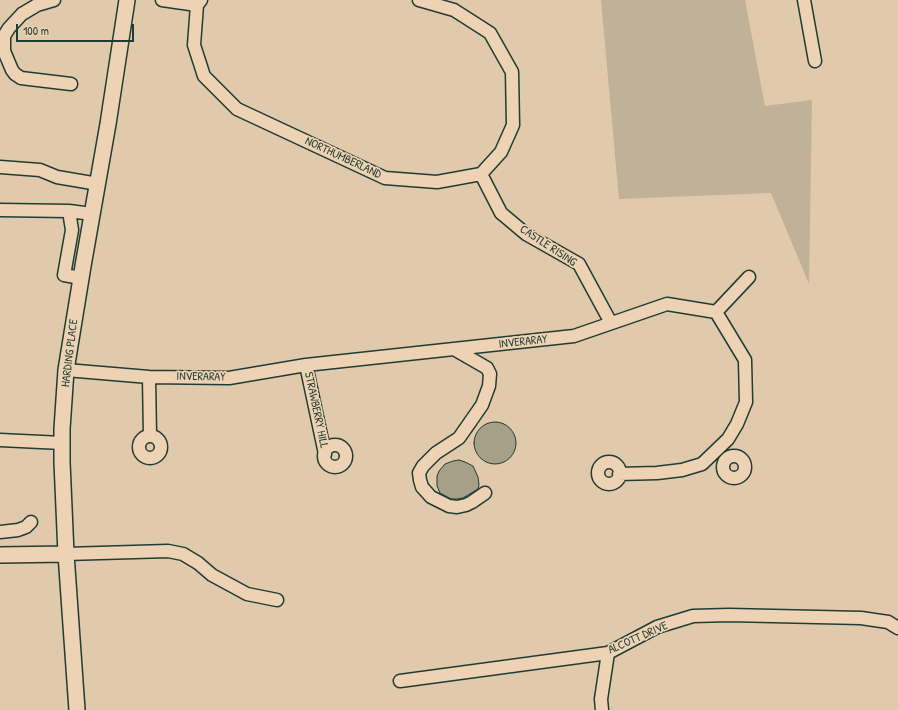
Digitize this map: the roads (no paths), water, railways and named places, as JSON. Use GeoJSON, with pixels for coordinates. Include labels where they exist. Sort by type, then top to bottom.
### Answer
{"type":"FeatureCollection","features":[{"type":"Feature","properties":{"kind":"main road","name":"HARDING PLACE"},"geometry":{"type":"LineString","coordinates":[[77,710],[66,554],[62,443],[66,370],[128,0]]}},
{"type":"Feature","properties":{"kind":"main road"},"geometry":{"type":"LineString","coordinates":[[0,555],[66,554]]}},
{"type":"Feature","properties":{"kind":"street"},"geometry":{"type":"LineString","coordinates":[[54,0],[37,5],[22,14],[4,36],[4,51],[12,70],[21,78],[71,84]]}},
{"type":"Feature","properties":{"kind":"street","name":"NORTHUMBERLAND"},"geometry":{"type":"LineString","coordinates":[[162,0],[199,3],[194,45],[204,76],[237,109],[385,178],[437,182],[481,174]]}},
{"type":"Feature","properties":{"kind":"street"},"geometry":{"type":"LineString","coordinates":[[419,0],[454,10],[490,33],[512,72],[513,125],[501,152],[481,174]]}},
{"type":"Feature","properties":{"kind":"street"},"geometry":{"type":"LineString","coordinates":[[804,0],[815,61]]}},
{"type":"Feature","properties":{"kind":"street"},"geometry":{"type":"LineString","coordinates":[[0,167],[40,170],[56,177],[98,184]]}},
{"type":"Feature","properties":{"kind":"street","name":"CASTLE RISING"},"geometry":{"type":"LineString","coordinates":[[481,174],[501,213],[526,234],[578,264],[611,323]]}},
{"type":"Feature","properties":{"kind":"street"},"geometry":{"type":"LineString","coordinates":[[0,210],[69,211],[92,214]]}},
{"type":"Feature","properties":{"kind":"street"},"geometry":{"type":"LineString","coordinates":[[69,211],[72,230],[64,276],[81,278]]}},
{"type":"Feature","properties":{"kind":"street"},"geometry":{"type":"LineString","coordinates":[[619,474],[657,473],[682,470],[702,464],[728,439],[737,424],[746,402],[745,360],[716,312],[749,277]]}},
{"type":"Feature","properties":{"kind":"street","name":"INVERARAY"},"geometry":{"type":"LineString","coordinates":[[66,370],[149,377],[229,378],[306,365],[574,336],[667,304],[716,312]]}},
{"type":"Feature","properties":{"kind":"street"},"geometry":{"type":"LineString","coordinates":[[454,349],[487,368],[490,374],[489,386],[482,405],[466,428],[458,438],[436,453],[423,466],[419,473],[420,480],[422,487],[431,498],[449,506],[457,507],[466,505],[485,493]]}},
{"type":"Feature","properties":{"kind":"street","name":"STRAWBERRY HILL"},"geometry":{"type":"LineString","coordinates":[[306,365],[325,454]]}},
{"type":"Feature","properties":{"kind":"street"},"geometry":{"type":"LineString","coordinates":[[149,377],[150,436]]}},
{"type":"Feature","properties":{"kind":"street"},"geometry":{"type":"LineString","coordinates":[[0,440],[62,443]]}},
{"type":"Feature","properties":{"kind":"street"},"geometry":{"type":"LineString","coordinates":[[717,449],[727,459]]}},
{"type":"Feature","properties":{"kind":"street"},"geometry":{"type":"LineString","coordinates":[[0,532],[18,530],[26,527],[31,522]]}},
{"type":"Feature","properties":{"kind":"street"},"geometry":{"type":"LineString","coordinates":[[66,554],[168,551],[183,554],[198,563],[212,575],[247,594],[277,600]]}},
{"type":"Feature","properties":{"kind":"street","name":"ALCOTT DRIVE"},"geometry":{"type":"LineString","coordinates":[[400,682],[608,653],[657,627],[693,616],[729,615],[861,618],[888,622],[898,628]]}},
{"type":"Feature","properties":{"kind":"street"},"geometry":{"type":"LineString","coordinates":[[602,710],[601,699],[608,653]]}}]}
